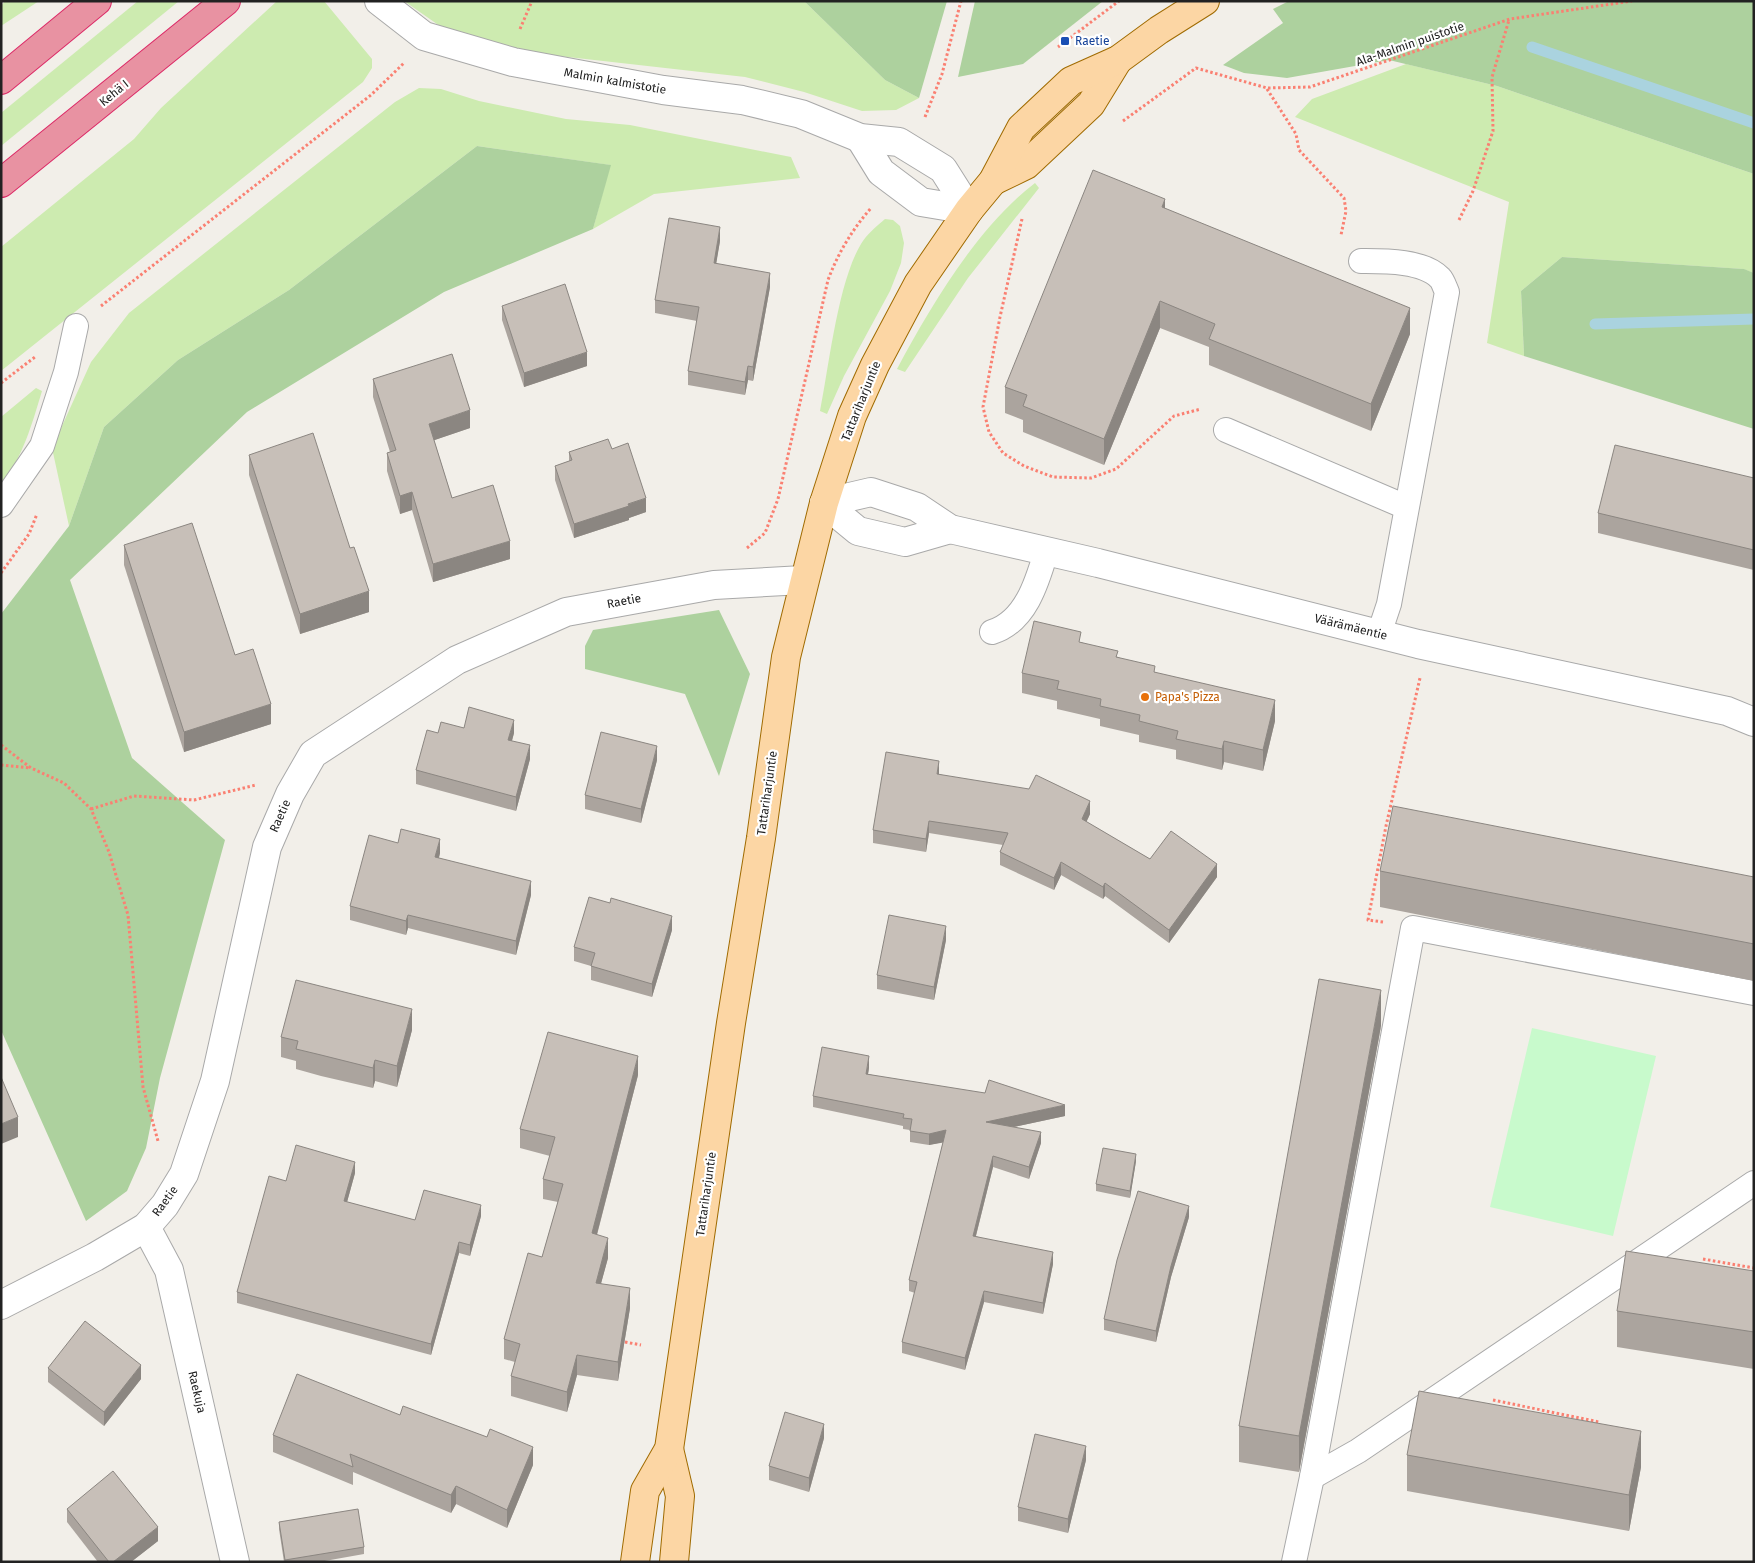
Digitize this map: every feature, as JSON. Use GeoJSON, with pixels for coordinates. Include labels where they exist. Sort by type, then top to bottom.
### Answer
{"type":"FeatureCollection","features":[{"type":"Feature","properties":{"kind":"highway"},"geometry":{"type":"LineString","coordinates":[[1,80],[97,1]]}},
{"type":"Feature","properties":{"kind":"highway","name":"Kehä I"},"geometry":{"type":"LineString","coordinates":[[1,183],[226,1]]}},
{"type":"Feature","properties":{"kind":"main road","name":"Tattariharjuntie"},"geometry":{"type":"LineString","coordinates":[[674,1562],[680,1496],[669,1449],[731,1023],[760,846],[786,657],[824,503],[852,416],[874,365],[918,284],[969,210],[993,181],[1021,128],[1071,80],[1118,60],[1205,1]]}},
{"type":"Feature","properties":{"kind":"main road","name":"Tattariharjuntie"},"geometry":{"type":"LineString","coordinates":[[635,1562],[645,1491],[669,1449]]}},
{"type":"Feature","properties":{"kind":"street","name":"Malmin kalmistotie"},"geometry":{"type":"LineString","coordinates":[[379,1],[424,36],[513,62],[663,90],[742,100],[801,114],[860,138],[898,142],[943,169],[969,210]]}},
{"type":"Feature","properties":{"kind":"street"},"geometry":{"type":"LineString","coordinates":[[860,138],[882,172],[921,202],[969,210]]}},
{"type":"Feature","properties":{"kind":"street","name":"Väärämäentie"},"geometry":{"type":"LineString","coordinates":[[824,503],[871,492],[917,507],[950,530],[1108,565],[1379,634],[1726,711],[1754,722]]}},
{"type":"Feature","properties":{"kind":"street","name":"Väärämäentie"},"geometry":{"type":"LineString","coordinates":[[824,503],[858,531],[906,542],[950,530]]}},
{"type":"Feature","properties":{"kind":"street","name":"Raetie"},"geometry":{"type":"LineString","coordinates":[[1,1305],[146,1227],[165,1205],[184,1174],[216,1081],[267,847],[290,794],[313,754],[458,660],[566,612],[714,584],[804,580]]}},
{"type":"Feature","properties":{"kind":"street","name":"Raekuja"},"geometry":{"type":"LineString","coordinates":[[146,1227],[169,1270],[235,1562]]}},
{"type":"Feature","properties":{"kind":"lane"},"geometry":{"type":"LineString","coordinates":[[1361,261],[1400,262],[1421,268],[1440,278],[1447,292],[1388,604],[1379,634]]}},
{"type":"Feature","properties":{"kind":"lane"},"geometry":{"type":"LineString","coordinates":[[1,505],[42,446],[66,372],[76,326]]}},
{"type":"Feature","properties":{"kind":"lane"},"geometry":{"type":"LineString","coordinates":[[1226,430],[1406,507]]}},
{"type":"Feature","properties":{"kind":"lane"},"geometry":{"type":"LineString","coordinates":[[992,632],[1005,628],[1026,603],[1036,587],[1046,552]]}},
{"type":"Feature","properties":{"kind":"lane"},"geometry":{"type":"LineString","coordinates":[[1294,1562],[1312,1477],[1413,928],[1754,993]]}},
{"type":"Feature","properties":{"kind":"lane"},"geometry":{"type":"LineString","coordinates":[[1312,1477],[1358,1451],[1754,1183]]}},
{"type":"Feature","properties":{"kind":"path"},"geometry":{"type":"LineString","coordinates":[[925,116],[942,74],[961,1]]}},
{"type":"Feature","properties":{"kind":"path"},"geometry":{"type":"LineString","coordinates":[[1051,53],[1119,1]]}},
{"type":"Feature","properties":{"kind":"path","name":"Ala-Malmin puistotie"},"geometry":{"type":"LineString","coordinates":[[1122,122],[1196,68],[1267,88],[1310,87],[1510,19],[1632,1]]}},
{"type":"Feature","properties":{"kind":"path"},"geometry":{"type":"LineString","coordinates":[[1459,220],[1473,191],[1493,131],[1492,77],[1510,19]]}},
{"type":"Feature","properties":{"kind":"path"},"geometry":{"type":"LineString","coordinates":[[76,326],[371,95],[408,60]]}},
{"type":"Feature","properties":{"kind":"path"},"geometry":{"type":"LineString","coordinates":[[1267,88],[1296,134],[1299,150],[1331,180],[1344,198],[1346,211],[1341,234],[1343,244],[1361,261]]}},
{"type":"Feature","properties":{"kind":"path"},"geometry":{"type":"LineString","coordinates":[[742,552],[765,533],[778,499],[828,280],[835,260],[853,229],[873,206]]}},
{"type":"Feature","properties":{"kind":"path"},"geometry":{"type":"LineString","coordinates":[[1022,219],[1000,317],[984,406],[989,432],[1003,453],[1024,466],[1054,477],[1091,478],[1116,468],[1174,416],[1188,411],[1207,409],[1223,415],[1226,430]]}},
{"type":"Feature","properties":{"kind":"path"},"geometry":{"type":"LineString","coordinates":[[1413,928],[1368,920],[1386,826],[1422,668]]}},
{"type":"Feature","properties":{"kind":"path"},"geometry":{"type":"LineString","coordinates":[[1,745],[30,768],[64,783],[91,809],[109,852],[128,916],[143,1088],[160,1148],[184,1174]]}},
{"type":"Feature","properties":{"kind":"path"},"geometry":{"type":"LineString","coordinates":[[1,765],[30,768]]}},
{"type":"Feature","properties":{"kind":"path"},"geometry":{"type":"LineString","coordinates":[[91,809],[134,796],[194,800],[265,783]]}},
{"type":"Feature","properties":{"kind":"path"},"geometry":{"type":"LineString","coordinates":[[625,1342],[641,1345]]}},
{"type":"Feature","properties":{"kind":"path"},"geometry":{"type":"LineString","coordinates":[[1446,1390],[1599,1422]]}},
{"type":"Feature","properties":{"kind":"green space"},"geometry":{"type":"Polygon","coordinates":[[[5,1],[39,1],[1,26],[1,6],[5,1]]]}},
{"type":"Feature","properties":{"kind":"green space"},"geometry":{"type":"Polygon","coordinates":[[[138,1],[179,1],[1,146],[1,113],[138,1]]]}},
{"type":"Feature","properties":{"kind":"green space"},"geometry":{"type":"Polygon","coordinates":[[[277,1],[324,1],[372,59],[372,68],[363,82],[1,371],[1,247],[134,139],[161,108],[277,1]]]}},
{"type":"Feature","properties":{"kind":"green space"},"geometry":{"type":"Polygon","coordinates":[[[404,1],[804,1],[885,80],[919,98],[896,110],[862,111],[804,92],[745,77],[550,55],[501,47],[447,31],[404,1]]]}},
{"type":"Feature","properties":{"kind":"green space"},"geometry":{"type":"Polygon","coordinates":[[[804,1],[947,1],[919,98],[885,80],[804,1]]]}},
{"type":"Feature","properties":{"kind":"green space"},"geometry":{"type":"Polygon","coordinates":[[[975,1],[1103,1],[1023,64],[958,77],[975,1]]]}},
{"type":"Feature","properties":{"kind":"green space"},"geometry":{"type":"Polygon","coordinates":[[[1289,1],[1754,1],[1754,174],[1497,86],[1389,60],[1287,78],[1244,73],[1223,65],[1283,23],[1273,9],[1289,1]]]}},
{"type":"Feature","properties":{"kind":"green space"},"geometry":{"type":"Polygon","coordinates":[[[1406,64],[1497,86],[1754,174],[1754,273],[1743,269],[1562,257],[1521,291],[1524,356],[1487,343],[1509,202],[1295,117],[1312,99],[1406,64]]]}},
{"type":"Feature","properties":{"kind":"green space"},"geometry":{"type":"Polygon","coordinates":[[[419,88],[441,89],[479,101],[566,119],[630,125],[791,157],[800,178],[654,194],[593,229],[610,165],[477,146],[289,290],[178,360],[104,427],[69,526],[52,448],[91,362],[129,313],[395,102],[419,88]]]}},
{"type":"Feature","properties":{"kind":"green space"},"geometry":{"type":"Polygon","coordinates":[[[477,146],[611,165],[593,229],[444,292],[247,412],[70,580],[132,758],[225,840],[160,1078],[146,1148],[127,1191],[86,1221],[1,1030],[1,614],[69,526],[104,427],[178,360],[289,290],[477,146]]]}},
{"type":"Feature","properties":{"kind":"green space"},"geometry":{"type":"Polygon","coordinates":[[[1035,183],[1039,188],[968,278],[905,372],[897,369],[940,294],[975,244],[994,221],[1035,183]]]}},
{"type":"Feature","properties":{"kind":"green space"},"geometry":{"type":"Polygon","coordinates":[[[885,219],[893,220],[900,226],[904,243],[901,263],[890,291],[844,376],[827,414],[820,411],[835,325],[846,280],[853,260],[863,241],[885,219]]]}},
{"type":"Feature","properties":{"kind":"green space"},"geometry":{"type":"Polygon","coordinates":[[[1562,257],[1744,269],[1754,273],[1754,429],[1524,356],[1521,291],[1562,257]]]}},
{"type":"Feature","properties":{"kind":"green space"},"geometry":{"type":"Polygon","coordinates":[[[36,388],[42,391],[30,428],[21,452],[1,485],[1,417],[36,388]]]}},
{"type":"Feature","properties":{"kind":"green space"},"geometry":{"type":"Polygon","coordinates":[[[719,610],[750,674],[719,776],[685,694],[585,669],[585,646],[593,630],[719,610]]]}},
{"type":"Feature","properties":{"kind":"green space"},"geometry":{"type":"Polygon","coordinates":[[[1532,1028],[1656,1056],[1613,1236],[1490,1207],[1532,1028]]]}},
{"type":"Feature","properties":{"kind":"building"},"geometry":{"type":"Polygon","coordinates":[[[1093,170],[1165,199],[1162,207],[1410,308],[1371,404],[1209,339],[1215,324],[1160,301],[1104,439],[1023,406],[1027,395],[1005,387],[1093,170]]]}},
{"type":"Feature","properties":{"kind":"building"},"geometry":{"type":"Polygon","coordinates":[[[669,218],[720,227],[714,263],[770,273],[753,367],[748,366],[745,382],[688,371],[699,307],[655,300],[669,218]]]}},
{"type":"Feature","properties":{"kind":"building"},"geometry":{"type":"Polygon","coordinates":[[[565,284],[587,352],[524,373],[502,306],[565,284]]]}},
{"type":"Feature","properties":{"kind":"building"},"geometry":{"type":"Polygon","coordinates":[[[452,354],[470,410],[429,424],[452,498],[493,485],[510,541],[433,564],[412,492],[400,496],[387,453],[396,450],[373,379],[452,354]]]}},
{"type":"Feature","properties":{"kind":"building"},"geometry":{"type":"Polygon","coordinates":[[[313,433],[350,548],[354,547],[369,591],[300,614],[249,455],[313,433]]]}},
{"type":"Feature","properties":{"kind":"building"},"geometry":{"type":"Polygon","coordinates":[[[608,439],[612,449],[628,443],[646,498],[628,504],[629,506],[574,524],[555,466],[572,460],[569,452],[608,439]]]}},
{"type":"Feature","properties":{"kind":"building"},"geometry":{"type":"Polygon","coordinates":[[[1615,445],[1754,478],[1754,550],[1598,513],[1615,445]]]}},
{"type":"Feature","properties":{"kind":"building"},"geometry":{"type":"Polygon","coordinates":[[[192,523],[235,655],[253,649],[271,704],[184,732],[124,545],[192,523]]]}},
{"type":"Feature","properties":{"kind":"building"},"geometry":{"type":"Polygon","coordinates":[[[1034,621],[1081,632],[1079,642],[1118,651],[1116,657],[1155,666],[1154,672],[1275,700],[1263,750],[1224,741],[1222,749],[1176,739],[1178,731],[1139,721],[1140,715],[1100,706],[1101,699],[1057,689],[1059,681],[1022,673],[1034,621]]]}},
{"type":"Feature","properties":{"kind":"building"},"geometry":{"type":"Polygon","coordinates":[[[469,707],[514,720],[508,740],[530,745],[516,797],[416,770],[427,730],[438,733],[441,722],[464,728],[469,707]]]}},
{"type":"Feature","properties":{"kind":"building"},"geometry":{"type":"Polygon","coordinates":[[[601,732],[657,746],[641,809],[585,795],[601,732]]]}},
{"type":"Feature","properties":{"kind":"building"},"geometry":{"type":"Polygon","coordinates":[[[886,752],[939,761],[937,774],[1029,789],[1036,775],[1090,801],[1082,819],[1150,859],[1171,831],[1217,864],[1169,930],[1105,883],[1103,887],[1061,862],[1054,878],[1000,852],[1008,833],[929,821],[926,839],[873,830],[886,752]]]}},
{"type":"Feature","properties":{"kind":"building"},"geometry":{"type":"Polygon","coordinates":[[[1393,806],[1754,877],[1754,944],[1380,871],[1393,806]]]}},
{"type":"Feature","properties":{"kind":"building"},"geometry":{"type":"Polygon","coordinates":[[[401,829],[440,839],[435,857],[531,881],[516,941],[408,915],[406,921],[350,906],[369,835],[398,843],[401,829]]]}},
{"type":"Feature","properties":{"kind":"building"},"geometry":{"type":"Polygon","coordinates":[[[589,897],[610,903],[611,898],[672,916],[652,984],[591,966],[595,953],[574,947],[589,897]]]}},
{"type":"Feature","properties":{"kind":"building"},"geometry":{"type":"Polygon","coordinates":[[[889,915],[946,926],[934,987],[877,975],[889,915]]]}},
{"type":"Feature","properties":{"kind":"building"},"geometry":{"type":"Polygon","coordinates":[[[1319,979],[1381,990],[1299,1436],[1239,1426],[1319,979]]]}},
{"type":"Feature","properties":{"kind":"building"},"geometry":{"type":"Polygon","coordinates":[[[296,980],[412,1009],[397,1066],[375,1060],[373,1068],[296,1049],[298,1041],[281,1037],[296,980]]]}},
{"type":"Feature","properties":{"kind":"building"},"geometry":{"type":"Polygon","coordinates":[[[548,1032],[638,1056],[592,1233],[608,1238],[596,1283],[630,1288],[618,1362],[577,1355],[567,1392],[511,1376],[520,1344],[504,1339],[528,1253],[542,1257],[563,1184],[543,1179],[555,1137],[520,1129],[548,1032]]]}},
{"type":"Feature","properties":{"kind":"building"},"geometry":{"type":"Polygon","coordinates":[[[822,1047],[869,1056],[866,1074],[985,1093],[989,1080],[1065,1105],[986,1122],[1041,1132],[1029,1167],[993,1156],[973,1236],[1053,1252],[1043,1303],[984,1291],[965,1358],[902,1342],[917,1282],[909,1280],[946,1130],[929,1134],[910,1131],[912,1119],[903,1118],[904,1114],[813,1096],[822,1047]]]}},
{"type":"Feature","properties":{"kind":"building"},"geometry":{"type":"Polygon","coordinates":[[[1,1077],[18,1117],[1,1124],[1,1077]]]}},
{"type":"Feature","properties":{"kind":"building"},"geometry":{"type":"Polygon","coordinates":[[[296,1145],[355,1162],[344,1201],[415,1220],[424,1190],[481,1205],[470,1245],[459,1242],[431,1344],[237,1292],[269,1176],[286,1181],[296,1145]]]}},
{"type":"Feature","properties":{"kind":"building"},"geometry":{"type":"Polygon","coordinates":[[[1103,1148],[1136,1154],[1130,1191],[1096,1184],[1103,1148]]]}},
{"type":"Feature","properties":{"kind":"building"},"geometry":{"type":"Polygon","coordinates":[[[1138,1191],[1189,1206],[1171,1266],[1156,1331],[1104,1319],[1117,1260],[1138,1191]]]}},
{"type":"Feature","properties":{"kind":"building"},"geometry":{"type":"Polygon","coordinates":[[[1626,1251],[1754,1271],[1754,1332],[1617,1311],[1626,1251]]]}},
{"type":"Feature","properties":{"kind":"building"},"geometry":{"type":"Polygon","coordinates":[[[85,1321],[141,1365],[104,1412],[48,1368],[85,1321]]]}},
{"type":"Feature","properties":{"kind":"building"},"geometry":{"type":"Polygon","coordinates":[[[297,1374],[400,1415],[403,1406],[487,1437],[490,1429],[533,1447],[507,1510],[456,1486],[451,1495],[350,1454],[353,1467],[273,1435],[297,1374]]]}},
{"type":"Feature","properties":{"kind":"building"},"geometry":{"type":"Polygon","coordinates":[[[1419,1391],[1641,1431],[1629,1495],[1407,1455],[1419,1391]]]}},
{"type":"Feature","properties":{"kind":"building"},"geometry":{"type":"Polygon","coordinates":[[[785,1412],[824,1424],[809,1478],[769,1466],[785,1412]]]}},
{"type":"Feature","properties":{"kind":"building"},"geometry":{"type":"Polygon","coordinates":[[[1035,1434],[1086,1446],[1068,1519],[1018,1507],[1035,1434]]]}},
{"type":"Feature","properties":{"kind":"building"},"geometry":{"type":"Polygon","coordinates":[[[113,1471],[158,1527],[113,1562],[109,1562],[67,1509],[113,1471]]]}},
{"type":"Feature","properties":{"kind":"building"},"geometry":{"type":"Polygon","coordinates":[[[358,1509],[364,1547],[285,1560],[279,1522],[358,1509]]]}},
{"type":"Feature","properties":{"kind":"waterway"},"geometry":{"type":"LineString","coordinates":[[1532,47],[1754,123]]}},
{"type":"Feature","properties":{"kind":"waterway"},"geometry":{"type":"LineString","coordinates":[[1595,324],[1754,319]]}},
{"type":"Feature","properties":{"kind":"place","name":"Raetie"},"geometry":{"type":"Point","coordinates":[1065,41]}},
{"type":"Feature","properties":{"kind":"place","name":"Papa's Pizza"},"geometry":{"type":"Point","coordinates":[1145,697]}}]}
